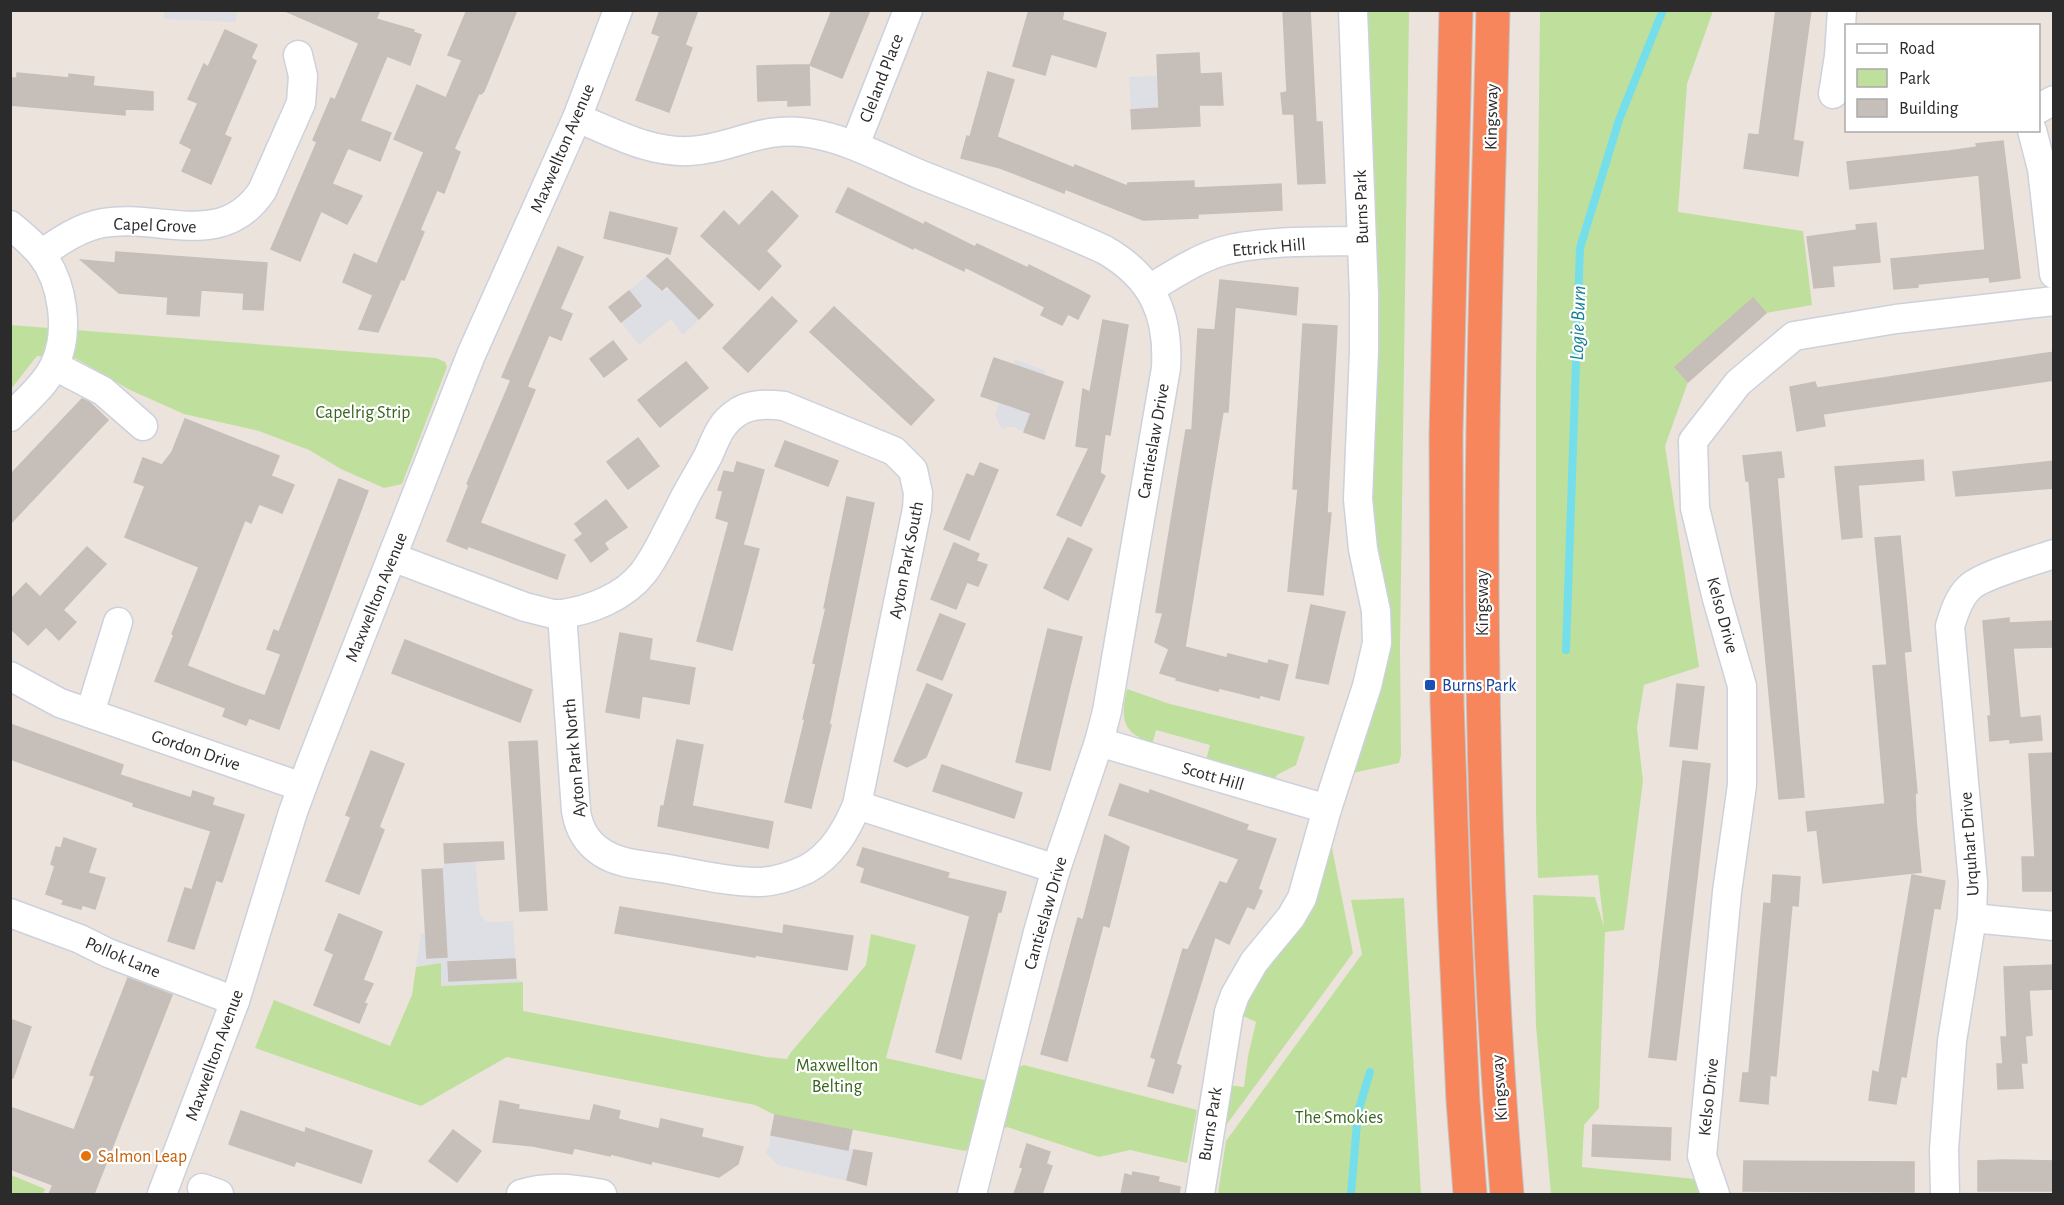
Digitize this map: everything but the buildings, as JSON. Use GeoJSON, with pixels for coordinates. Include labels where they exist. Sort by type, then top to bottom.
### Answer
{"type":"FeatureCollection","features":[{"type":"Feature","properties":{"kind":"highway","name":"Kingsway"},"geometry":{"type":"LineString","coordinates":[[1456,10],[1446,435],[1448,723],[1462,1089],[1470,1194]]}},
{"type":"Feature","properties":{"kind":"highway","name":"Kingsway"},"geometry":{"type":"LineString","coordinates":[[1493,10],[1483,445],[1482,629],[1491,941],[1496,1053],[1507,1194]]}},
{"type":"Feature","properties":{"kind":"street","name":"Maxwellton Avenue"},"geometry":{"type":"LineString","coordinates":[[162,1194],[235,1001],[302,787],[471,355],[577,118],[618,10]]}},
{"type":"Feature","properties":{"kind":"street","name":"Cleland Place"},"geometry":{"type":"LineString","coordinates":[[855,145],[908,10]]}},
{"type":"Feature","properties":{"kind":"street","name":"Burns Park"},"geometry":{"type":"LineString","coordinates":[[1200,1194],[1229,1012],[1235,995],[1254,962],[1291,917],[1302,898],[1327,809],[1367,686],[1377,643],[1376,611],[1363,549],[1358,499],[1364,351],[1353,10]]}},
{"type":"Feature","properties":{"kind":"street"},"geometry":{"type":"LineString","coordinates":[[1833,94],[1843,57],[1842,10]]}},
{"type":"Feature","properties":{"kind":"street","name":"Capel Grove"},"geometry":{"type":"LineString","coordinates":[[41,254],[75,233],[102,223],[203,227],[218,224],[244,212],[255,203],[262,191],[301,103],[303,76],[298,55]]}},
{"type":"Feature","properties":{"kind":"street"},"geometry":{"type":"LineString","coordinates":[[2040,108],[2054,100]]}},
{"type":"Feature","properties":{"kind":"street","name":"Cantieslaw Drive"},"geometry":{"type":"LineString","coordinates":[[577,118],[634,142],[670,151],[690,152],[712,148],[779,130],[808,132],[855,145],[894,164],[1105,250],[1131,267],[1140,276],[1149,289],[1163,320],[1167,350],[1166,369],[1143,493],[1113,682],[1099,742],[1056,869],[1038,932],[972,1194]]}},
{"type":"Feature","properties":{"kind":"street"},"geometry":{"type":"LineString","coordinates":[[2033,132],[2042,169],[2054,274]]}},
{"type":"Feature","properties":{"kind":"street"},"geometry":{"type":"LineString","coordinates":[[10,225],[41,254],[55,281],[63,322],[61,348],[55,366],[10,417]]}},
{"type":"Feature","properties":{"kind":"street","name":"Ettrick Hill"},"geometry":{"type":"LineString","coordinates":[[1149,289],[1204,258],[1224,250],[1271,244],[1362,241]]}},
{"type":"Feature","properties":{"kind":"street","name":"Kelso Drive"},"geometry":{"type":"LineString","coordinates":[[1715,1194],[1702,1156],[1727,892],[1742,785],[1742,686],[1695,508],[1693,441],[1738,383],[1794,336],[1896,320],[2054,301]]}},
{"type":"Feature","properties":{"kind":"street"},"geometry":{"type":"LineString","coordinates":[[55,366],[103,391],[143,426]]}},
{"type":"Feature","properties":{"kind":"street","name":"Ayton Park South"},"geometry":{"type":"LineString","coordinates":[[562,614],[596,606],[616,596],[642,574],[658,549],[719,431],[735,413],[768,404],[784,406],[894,451],[913,470],[918,493],[917,509],[857,805]]}},
{"type":"Feature","properties":{"kind":"street","name":"Urquhart Drive"},"geometry":{"type":"LineString","coordinates":[[1945,1194],[1944,1150],[1952,1041],[1972,918],[1973,882],[1950,626],[1954,610],[1969,587],[1997,574],[2054,554]]}},
{"type":"Feature","properties":{"kind":"street"},"geometry":{"type":"LineString","coordinates":[[392,557],[525,607],[553,615],[562,614]]}},
{"type":"Feature","properties":{"kind":"street","name":"Ayton Park North"},"geometry":{"type":"LineString","coordinates":[[562,614],[576,811],[581,832],[603,854],[615,860],[729,880],[761,882],[779,879],[807,868],[830,851],[847,827],[857,805]]}},
{"type":"Feature","properties":{"kind":"street"},"geometry":{"type":"LineString","coordinates":[[90,713],[118,622]]}},
{"type":"Feature","properties":{"kind":"street","name":"Gordon Drive"},"geometry":{"type":"LineString","coordinates":[[10,676],[40,693],[90,713],[302,787]]}},
{"type":"Feature","properties":{"kind":"street","name":"Scott Hill"},"geometry":{"type":"LineString","coordinates":[[1099,742],[1327,809]]}},
{"type":"Feature","properties":{"kind":"street"},"geometry":{"type":"LineString","coordinates":[[857,805],[1056,869]]}},
{"type":"Feature","properties":{"kind":"street","name":"Pollok Lane"},"geometry":{"type":"LineString","coordinates":[[10,913],[80,939],[108,954],[235,1001]]}},
{"type":"Feature","properties":{"kind":"street"},"geometry":{"type":"LineString","coordinates":[[1972,918],[2054,926]]}},
{"type":"Feature","properties":{"kind":"street"},"geometry":{"type":"LineString","coordinates":[[521,1194],[549,1188],[602,1194]]}},
{"type":"Feature","properties":{"kind":"shaded area"},"geometry":{"type":"Polygon","coordinates":[[[164,11],[237,11],[236,22],[164,19],[164,11]]]}},
{"type":"Feature","properties":{"kind":"shaded area"},"geometry":{"type":"Polygon","coordinates":[[[1199,53],[1200,74],[1221,73],[1223,105],[1199,106],[1200,126],[1132,130],[1129,77],[1158,76],[1157,55],[1199,53]]]}},
{"type":"Feature","properties":{"kind":"shaded area"},"geometry":{"type":"Polygon","coordinates":[[[648,275],[660,291],[671,290],[684,276],[713,305],[683,335],[671,319],[639,345],[609,307],[648,275]]]}},
{"type":"Feature","properties":{"kind":"shaded area"},"geometry":{"type":"Polygon","coordinates":[[[994,358],[1013,364],[1015,359],[1046,371],[1044,376],[1063,383],[1044,439],[1013,427],[1002,430],[995,415],[999,403],[981,396],[994,358]]]}},
{"type":"Feature","properties":{"kind":"shaded area"},"geometry":{"type":"Polygon","coordinates":[[[474,843],[480,915],[486,921],[491,922],[513,921],[516,978],[523,982],[440,986],[441,963],[416,967],[421,933],[426,934],[422,870],[442,868],[445,863],[444,844],[474,843]]]}},
{"type":"Feature","properties":{"kind":"shaded area"},"geometry":{"type":"Polygon","coordinates":[[[775,1115],[852,1130],[848,1148],[872,1153],[866,1185],[777,1165],[765,1152],[769,1146],[775,1115]]]}},
{"type":"Feature","properties":{"kind":"green space"},"geometry":{"type":"Polygon","coordinates":[[[1362,11],[1409,11],[1400,648],[1401,755],[1399,763],[1348,774],[1375,688],[1362,11]]]}},
{"type":"Feature","properties":{"kind":"green space"},"geometry":{"type":"Polygon","coordinates":[[[1540,11],[1713,11],[1687,84],[1678,212],[1803,231],[1812,305],[1766,313],[1753,298],[1675,367],[1688,382],[1665,446],[1699,667],[1644,685],[1637,728],[1643,781],[1624,930],[1605,932],[1599,1108],[1584,1125],[1582,1167],[1695,1179],[1703,1194],[1551,1194],[1536,1026],[1533,895],[1595,897],[1604,927],[1598,875],[1538,878],[1536,370],[1540,11]]]}},
{"type":"Feature","properties":{"kind":"green space","name":"Capelrig Strip"},"geometry":{"type":"Polygon","coordinates":[[[10,325],[436,358],[445,362],[447,367],[402,484],[384,488],[341,469],[309,450],[259,431],[184,414],[130,390],[75,358],[37,356],[11,389],[10,325]]]}},
{"type":"Feature","properties":{"kind":"green space"},"geometry":{"type":"Polygon","coordinates":[[[1127,689],[1170,704],[1305,737],[1296,765],[1277,775],[1272,784],[1205,764],[1210,745],[1156,730],[1151,749],[1138,745],[1139,737],[1125,723],[1124,703],[1127,689]]]}},
{"type":"Feature","properties":{"kind":"green space"},"geometry":{"type":"Polygon","coordinates":[[[1328,843],[1332,848],[1353,953],[1224,1128],[1226,1085],[1244,1087],[1256,1022],[1239,1014],[1328,843]]]}},
{"type":"Feature","properties":{"kind":"green space","name":"The Smokies"},"geometry":{"type":"Polygon","coordinates":[[[1404,898],[1421,1194],[1218,1194],[1226,1141],[1362,954],[1351,900],[1404,898]]]}},
{"type":"Feature","properties":{"kind":"green space","name":"Maxwellton Belting"},"geometry":{"type":"Polygon","coordinates":[[[871,934],[916,945],[886,1058],[984,1080],[1024,1065],[1197,1110],[1187,1163],[1130,1150],[1099,1157],[1007,1127],[965,1151],[775,1115],[755,1105],[507,1057],[421,1106],[255,1048],[274,1000],[390,1046],[412,995],[416,967],[441,963],[441,986],[523,982],[523,1011],[787,1059],[866,965],[871,934]]]}},
{"type":"Feature","properties":{"kind":"green space"},"geometry":{"type":"Polygon","coordinates":[[[11,1175],[45,1189],[43,1194],[11,1194],[11,1175]]]}},
{"type":"Feature","properties":{"kind":"waterway","name":"Logie Burn"},"geometry":{"type":"LineString","coordinates":[[1566,650],[1580,248],[1619,120],[1663,10]]}},
{"type":"Feature","properties":{"kind":"waterway","name":"Logie Burn"},"geometry":{"type":"LineString","coordinates":[[1351,1194],[1358,1112],[1370,1072]]}},
{"type":"Feature","properties":{"kind":"place","name":"Burns Park"},"geometry":{"type":"Point","coordinates":[1430,685]}},
{"type":"Feature","properties":{"kind":"place","name":"Salmon Leap"},"geometry":{"type":"Point","coordinates":[86,1156]}}]}
